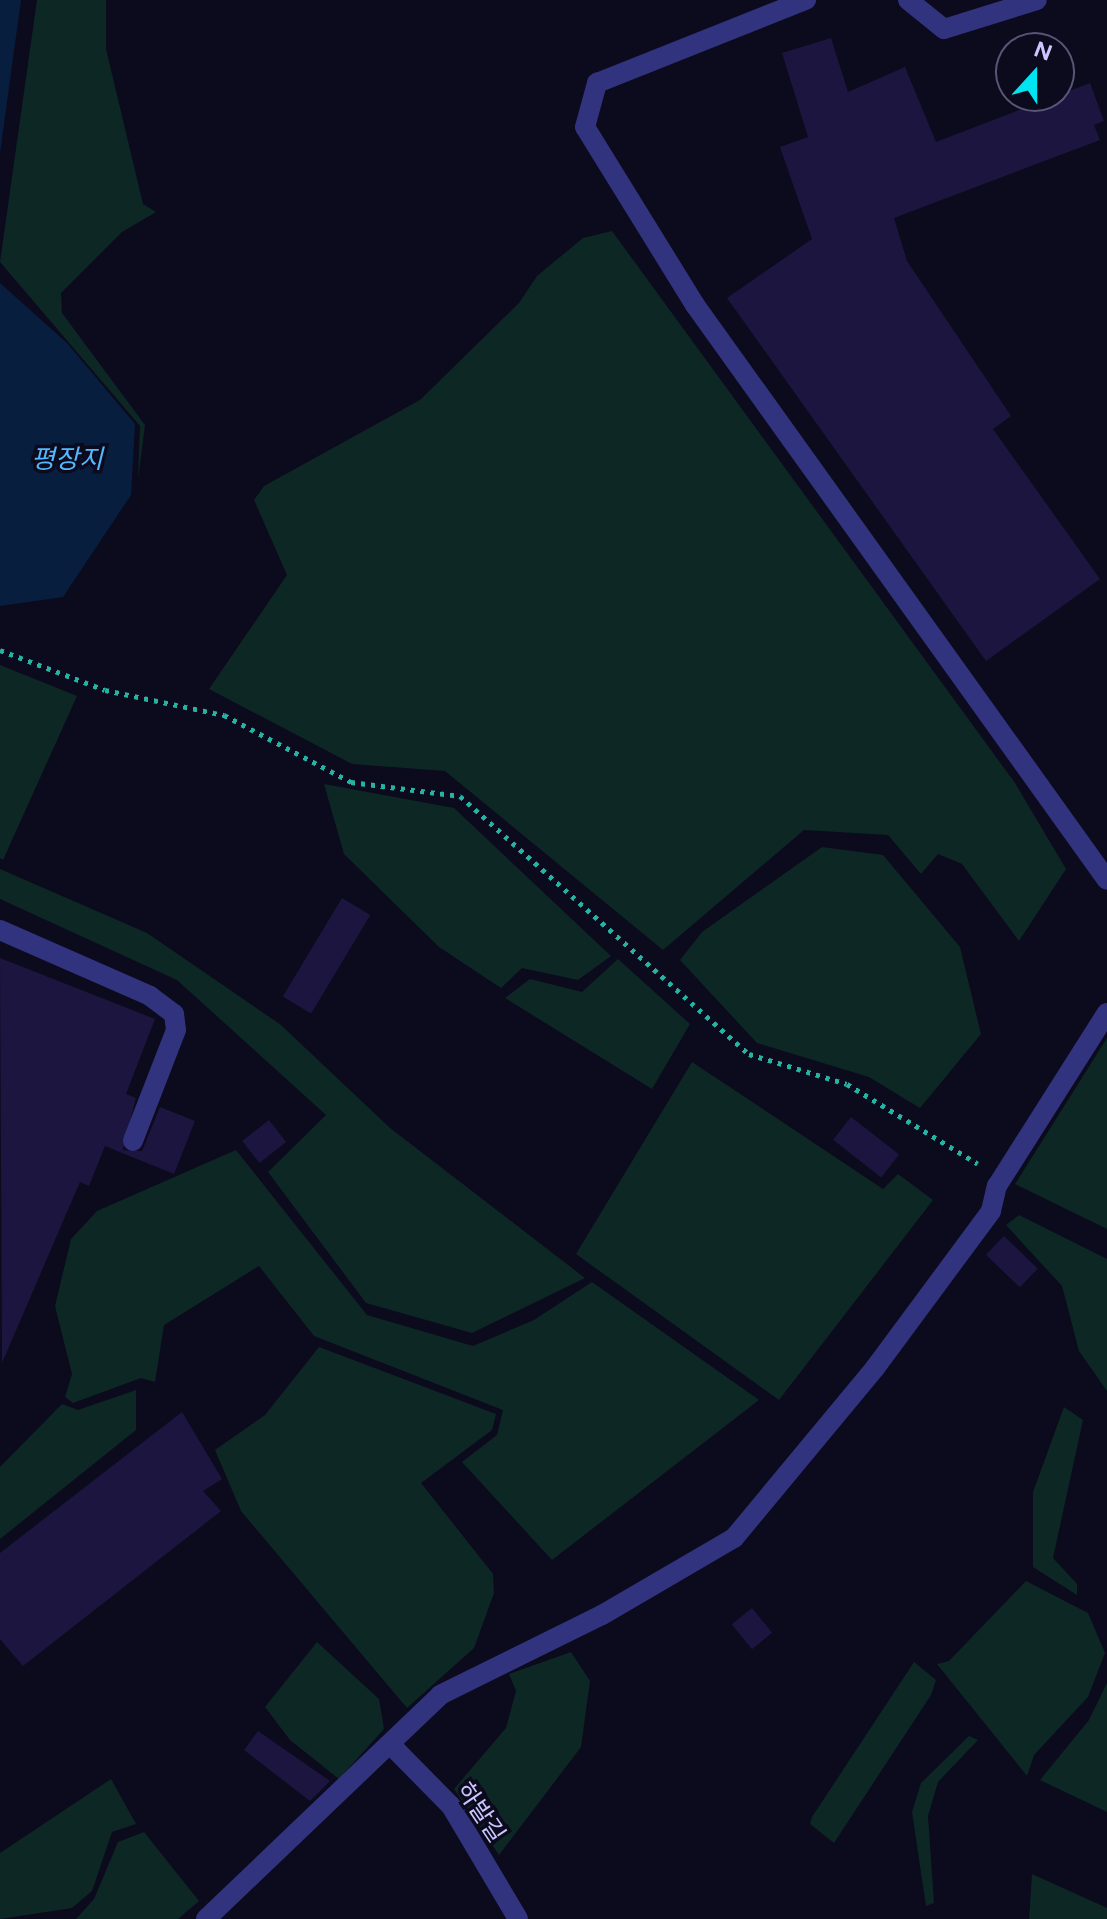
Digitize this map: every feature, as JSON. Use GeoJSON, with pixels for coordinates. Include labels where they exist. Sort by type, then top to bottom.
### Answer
{"type":"FeatureCollection","features":[{"type":"Feature","properties":{"kind":"street"},"geometry":{"type":"LineString","coordinates":[[806,0],[597,83],[585,127],[695,305],[1107,880]]}},
{"type":"Feature","properties":{"kind":"street"},"geometry":{"type":"LineString","coordinates":[[908,0],[944,29],[1037,0]]}},
{"type":"Feature","properties":{"kind":"street"},"geometry":{"type":"LineString","coordinates":[[0,930],[150,996],[174,1014],[176,1030],[133,1141]]}},
{"type":"Feature","properties":{"kind":"street"},"geometry":{"type":"LineString","coordinates":[[206,1919],[440,1695],[602,1615],[734,1538],[875,1368],[991,1211],[997,1186],[1107,1013]]}},
{"type":"Feature","properties":{"kind":"street","name":"하발길"},"geometry":{"type":"LineString","coordinates":[[390,1744],[451,1806],[518,1919]]}},
{"type":"Feature","properties":{"kind":"path"},"geometry":{"type":"LineString","coordinates":[[0,650],[105,690],[224,715],[351,782],[460,796],[749,1054],[847,1084],[970,1155],[997,1186]]}},
{"type":"Feature","properties":{"kind":"green space"},"geometry":{"type":"Polygon","coordinates":[[[37,0],[106,0],[106,49],[143,204],[156,212],[122,232],[61,293],[62,313],[145,425],[138,479],[140,426],[0,262],[37,0]]]}},
{"type":"Feature","properties":{"kind":"green space"},"geometry":{"type":"Polygon","coordinates":[[[612,231],[1015,783],[1066,869],[1019,941],[962,864],[938,854],[921,874],[888,835],[804,830],[663,950],[445,771],[352,764],[209,689],[287,575],[254,500],[264,486],[420,400],[519,303],[537,276],[583,238],[612,231]]]}},
{"type":"Feature","properties":{"kind":"green space"},"geometry":{"type":"Polygon","coordinates":[[[0,665],[77,696],[3,860],[0,858],[0,665]]]}},
{"type":"Feature","properties":{"kind":"green space"},"geometry":{"type":"Polygon","coordinates":[[[324,784],[454,808],[611,956],[578,980],[522,968],[501,988],[439,947],[344,854],[324,784]]]}},
{"type":"Feature","properties":{"kind":"green space"},"geometry":{"type":"Polygon","coordinates":[[[822,847],[883,855],[960,947],[981,1034],[920,1108],[869,1077],[757,1043],[680,960],[702,932],[822,847]]]}},
{"type":"Feature","properties":{"kind":"green space"},"geometry":{"type":"Polygon","coordinates":[[[0,869],[147,933],[281,1025],[390,1128],[585,1278],[472,1333],[366,1303],[268,1172],[326,1115],[177,980],[0,899],[0,869]]]}},
{"type":"Feature","properties":{"kind":"green space"},"geometry":{"type":"Polygon","coordinates":[[[618,959],[690,1024],[652,1089],[505,998],[530,979],[582,992],[618,959]]]}},
{"type":"Feature","properties":{"kind":"green space"},"geometry":{"type":"Polygon","coordinates":[[[1107,1038],[1107,1229],[1015,1184],[1107,1038]]]}},
{"type":"Feature","properties":{"kind":"green space"},"geometry":{"type":"Polygon","coordinates":[[[692,1062],[883,1189],[898,1174],[933,1200],[779,1400],[576,1254],[692,1062]]]}},
{"type":"Feature","properties":{"kind":"green space"},"geometry":{"type":"Polygon","coordinates":[[[236,1150],[367,1315],[473,1346],[534,1320],[592,1282],[759,1400],[552,1560],[462,1462],[497,1435],[503,1410],[314,1336],[259,1266],[164,1325],[155,1382],[141,1378],[73,1403],[65,1397],[72,1374],[55,1306],[71,1239],[97,1211],[236,1150]]]}},
{"type":"Feature","properties":{"kind":"green space"},"geometry":{"type":"Polygon","coordinates":[[[1019,1215],[1107,1259],[1107,1391],[1079,1351],[1062,1286],[1006,1225],[1019,1215]]]}},
{"type":"Feature","properties":{"kind":"green space"},"geometry":{"type":"Polygon","coordinates":[[[319,1347],[496,1414],[492,1430],[421,1483],[493,1574],[494,1593],[474,1648],[407,1708],[241,1511],[215,1450],[265,1415],[319,1347]]]}},
{"type":"Feature","properties":{"kind":"green space"},"geometry":{"type":"Polygon","coordinates":[[[136,1390],[136,1430],[0,1539],[0,1467],[62,1404],[78,1410],[136,1390]]]}},
{"type":"Feature","properties":{"kind":"green space"},"geometry":{"type":"Polygon","coordinates":[[[1064,1407],[1083,1420],[1053,1558],[1077,1584],[1077,1595],[1033,1567],[1033,1492],[1064,1407]]]}},
{"type":"Feature","properties":{"kind":"green space"},"geometry":{"type":"Polygon","coordinates":[[[1026,1581],[1088,1613],[1105,1653],[1088,1697],[1034,1755],[1027,1776],[937,1664],[949,1661],[1026,1581]]]}},
{"type":"Feature","properties":{"kind":"green space"},"geometry":{"type":"Polygon","coordinates":[[[317,1642],[379,1699],[384,1729],[339,1779],[290,1740],[265,1707],[317,1642]]]}},
{"type":"Feature","properties":{"kind":"green space"},"geometry":{"type":"Polygon","coordinates":[[[571,1652],[590,1681],[581,1747],[499,1855],[454,1789],[506,1728],[516,1691],[509,1674],[571,1652]]]}},
{"type":"Feature","properties":{"kind":"green space"},"geometry":{"type":"Polygon","coordinates":[[[914,1662],[936,1680],[931,1695],[834,1843],[810,1824],[812,1817],[914,1662]]]}},
{"type":"Feature","properties":{"kind":"green space"},"geometry":{"type":"Polygon","coordinates":[[[1107,1683],[1107,1812],[1040,1780],[1089,1720],[1107,1683]]]}},
{"type":"Feature","properties":{"kind":"green space"},"geometry":{"type":"Polygon","coordinates":[[[969,1736],[978,1740],[938,1782],[928,1816],[934,1903],[926,1906],[912,1812],[921,1783],[969,1736]]]}},
{"type":"Feature","properties":{"kind":"green space"},"geometry":{"type":"Polygon","coordinates":[[[111,1779],[136,1824],[112,1832],[92,1891],[72,1908],[0,1919],[0,1853],[111,1779]]]}},
{"type":"Feature","properties":{"kind":"green space"},"geometry":{"type":"Polygon","coordinates":[[[144,1832],[199,1901],[178,1919],[76,1919],[94,1899],[118,1842],[144,1832]]]}},
{"type":"Feature","properties":{"kind":"green space"},"geometry":{"type":"Polygon","coordinates":[[[1032,1874],[1107,1908],[1107,1919],[1029,1919],[1032,1874]]]}},
{"type":"Feature","properties":{"kind":"water"},"geometry":{"type":"Polygon","coordinates":[[[0,0],[21,0],[0,153],[0,0]]]}},
{"type":"Feature","properties":{"kind":"water","name":"평장지"},"geometry":{"type":"Polygon","coordinates":[[[0,283],[67,343],[135,424],[131,495],[63,597],[0,606],[0,283]]]}},
{"type":"Feature","properties":{"kind":"building"},"geometry":{"type":"Polygon","coordinates":[[[831,38],[848,92],[905,67],[936,142],[1014,112],[1075,112],[1075,89],[1090,83],[1104,121],[1094,125],[1100,140],[894,218],[907,261],[1011,416],[993,429],[1100,579],[986,661],[727,298],[812,239],[780,147],[808,137],[782,53],[831,38]]]}},
{"type":"Feature","properties":{"kind":"building"},"geometry":{"type":"Polygon","coordinates":[[[342,898],[370,915],[311,1014],[283,997],[342,898]]]}},
{"type":"Feature","properties":{"kind":"building"},"geometry":{"type":"Polygon","coordinates":[[[0,958],[155,1019],[126,1094],[136,1098],[123,1150],[142,1151],[160,1107],[195,1121],[174,1174],[105,1146],[89,1186],[80,1182],[2,1363],[0,958]]]}},
{"type":"Feature","properties":{"kind":"building"},"geometry":{"type":"Polygon","coordinates":[[[851,1117],[899,1155],[881,1177],[833,1140],[851,1117]]]}},
{"type":"Feature","properties":{"kind":"building"},"geometry":{"type":"Polygon","coordinates":[[[269,1120],[286,1142],[259,1163],[242,1141],[269,1120]]]}},
{"type":"Feature","properties":{"kind":"building"},"geometry":{"type":"Polygon","coordinates":[[[1004,1236],[1038,1269],[1020,1287],[986,1255],[1004,1236]]]}},
{"type":"Feature","properties":{"kind":"building"},"geometry":{"type":"Polygon","coordinates":[[[182,1412],[222,1479],[203,1491],[221,1511],[23,1666],[0,1639],[0,1553],[182,1412]]]}},
{"type":"Feature","properties":{"kind":"building"},"geometry":{"type":"Polygon","coordinates":[[[752,1608],[772,1633],[752,1649],[732,1624],[752,1608]]]}},
{"type":"Feature","properties":{"kind":"building"},"geometry":{"type":"Polygon","coordinates":[[[258,1731],[330,1781],[310,1801],[244,1750],[258,1731]]]}}]}
